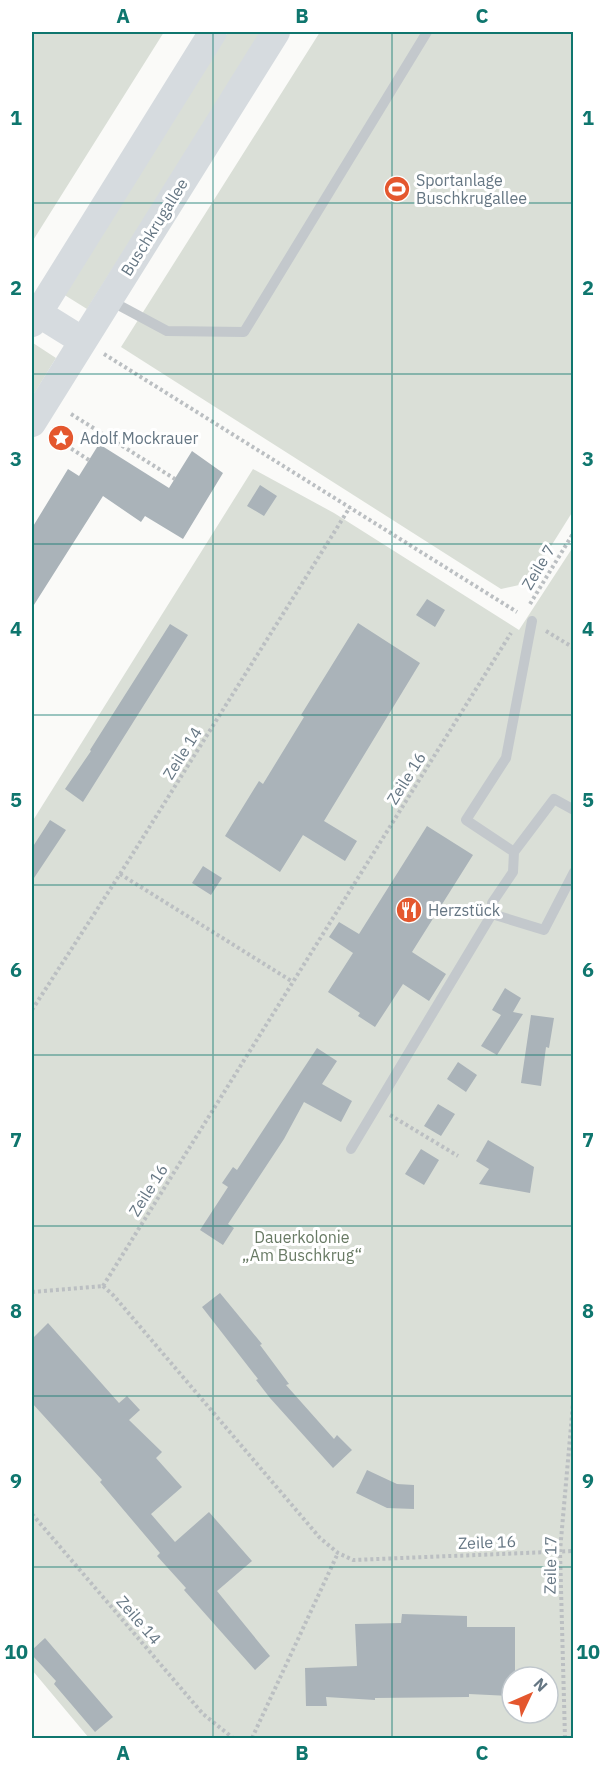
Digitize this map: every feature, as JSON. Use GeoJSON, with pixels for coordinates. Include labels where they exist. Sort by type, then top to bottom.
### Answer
{"type":"FeatureCollection","features":[{"type":"Feature","properties":{"kind":"main road"},"geometry":{"type":"LineString","coordinates":[[83,341],[35,318],[213,32]]}},
{"type":"Feature","properties":{"kind":"main road","name":"Buschkrugallee"},"geometry":{"type":"LineString","coordinates":[[32,423],[276,32]]}},
{"type":"Feature","properties":{"kind":"lane"},"geometry":{"type":"LineString","coordinates":[[108,300],[167,331],[244,332],[427,32]]}},
{"type":"Feature","properties":{"kind":"lane"},"geometry":{"type":"LineString","coordinates":[[514,852],[466,820],[506,758],[527,619]]}},
{"type":"Feature","properties":{"kind":"lane"},"geometry":{"type":"LineString","coordinates":[[351,1149],[492,914],[492,903],[513,872],[514,852],[554,799],[573,810]]}},
{"type":"Feature","properties":{"kind":"lane"},"geometry":{"type":"LineString","coordinates":[[492,914],[544,930],[573,872]]}},
{"type":"Feature","properties":{"kind":"path"},"geometry":{"type":"LineString","coordinates":[[83,341],[573,648]]}},
{"type":"Feature","properties":{"kind":"path"},"geometry":{"type":"LineString","coordinates":[[71,414],[175,479]]}},
{"type":"Feature","properties":{"kind":"path"},"geometry":{"type":"LineString","coordinates":[[56,439],[89,460]]}},
{"type":"Feature","properties":{"kind":"path","name":"Zeile 14"},"geometry":{"type":"LineString","coordinates":[[32,1010],[350,507]]}},
{"type":"Feature","properties":{"kind":"path","name":"Zeile 7"},"geometry":{"type":"LineString","coordinates":[[527,619],[573,532]]}},
{"type":"Feature","properties":{"kind":"path","name":"Zeile 16"},"geometry":{"type":"LineString","coordinates":[[527,619],[293,982],[103,1286],[122,1305],[320,1538],[339,1553],[353,1560],[573,1551]]}},
{"type":"Feature","properties":{"kind":"path"},"geometry":{"type":"LineString","coordinates":[[120,874],[293,982]]}},
{"type":"Feature","properties":{"kind":"path"},"geometry":{"type":"LineString","coordinates":[[377,1107],[458,1156]]}},
{"type":"Feature","properties":{"kind":"path"},"geometry":{"type":"LineString","coordinates":[[32,1292],[103,1286]]}},
{"type":"Feature","properties":{"kind":"path","name":"Zeile 17"},"geometry":{"type":"LineString","coordinates":[[565,1738],[560,1551],[573,1392]]}},
{"type":"Feature","properties":{"kind":"path","name":"Zeile 14"},"geometry":{"type":"LineString","coordinates":[[32,1514],[203,1714],[233,1738]]}},
{"type":"Feature","properties":{"kind":"path"},"geometry":{"type":"LineString","coordinates":[[252,1738],[339,1553]]}},
{"type":"Feature","properties":{"kind":"green space"},"geometry":{"type":"Polygon","coordinates":[[[32,32],[164,32],[32,242],[32,32]]]}},
{"type":"Feature","properties":{"kind":"green space"},"geometry":{"type":"Polygon","coordinates":[[[228,32],[262,32],[87,309],[63,294],[228,32]]]}},
{"type":"Feature","properties":{"kind":"green space","name":"Sportanlage Buschkrugallee"},"geometry":{"type":"Polygon","coordinates":[[[320,32],[573,32],[573,511],[528,583],[501,589],[121,347],[320,32]]]}},
{"type":"Feature","properties":{"kind":"green space"},"geometry":{"type":"Polygon","coordinates":[[[33,343],[56,358],[32,397],[32,345],[33,343]]]}},
{"type":"Feature","properties":{"kind":"green space","name":"Dauerkolonie „Am Buschkrug“"},"geometry":{"type":"Polygon","coordinates":[[[253,469],[334,513],[519,630],[573,547],[573,1738],[89,1738],[32,1670],[32,822],[253,469]]]}},
{"type":"Feature","properties":{"kind":"building"},"geometry":{"type":"Polygon","coordinates":[[[99,444],[169,488],[192,451],[223,473],[183,539],[145,516],[141,522],[103,496],[32,608],[32,528],[68,469],[79,476],[99,444]]]}},
{"type":"Feature","properties":{"kind":"building"},"geometry":{"type":"Polygon","coordinates":[[[260,485],[277,496],[264,516],[247,506],[260,485]]]}},
{"type":"Feature","properties":{"kind":"building"},"geometry":{"type":"Polygon","coordinates":[[[427,599],[445,610],[435,627],[416,615],[427,599]]]}},
{"type":"Feature","properties":{"kind":"building"},"geometry":{"type":"Polygon","coordinates":[[[358,623],[420,663],[324,821],[357,841],[345,861],[303,835],[280,872],[225,836],[259,781],[263,784],[304,717],[301,715],[358,623]]]}},
{"type":"Feature","properties":{"kind":"building"},"geometry":{"type":"Polygon","coordinates":[[[170,624],[188,635],[83,802],[65,789],[170,624]]]}},
{"type":"Feature","properties":{"kind":"building"},"geometry":{"type":"Polygon","coordinates":[[[50,820],[66,830],[32,881],[32,848],[50,820]]]}},
{"type":"Feature","properties":{"kind":"building"},"geometry":{"type":"Polygon","coordinates":[[[427,826],[473,855],[412,952],[446,974],[429,1001],[403,984],[375,1027],[358,1016],[360,1013],[328,992],[353,953],[329,937],[339,922],[359,934],[427,826]]]}},
{"type":"Feature","properties":{"kind":"building"},"geometry":{"type":"Polygon","coordinates":[[[203,866],[222,878],[211,895],[192,883],[203,866]]]}},
{"type":"Feature","properties":{"kind":"building"},"geometry":{"type":"Polygon","coordinates":[[[505,988],[521,998],[513,1012],[523,1014],[497,1055],[481,1046],[501,1015],[492,1010],[505,988]]]}},
{"type":"Feature","properties":{"kind":"building"},"geometry":{"type":"Polygon","coordinates":[[[531,1015],[554,1018],[549,1048],[546,1047],[541,1086],[521,1083],[531,1015]]]}},
{"type":"Feature","properties":{"kind":"building"},"geometry":{"type":"Polygon","coordinates":[[[317,1048],[337,1061],[322,1084],[352,1101],[341,1122],[304,1102],[284,1139],[228,1224],[234,1228],[223,1245],[200,1230],[228,1187],[222,1183],[233,1167],[237,1170],[317,1048]]]}},
{"type":"Feature","properties":{"kind":"building"},"geometry":{"type":"Polygon","coordinates":[[[458,1062],[477,1075],[466,1092],[447,1079],[458,1062]]]}},
{"type":"Feature","properties":{"kind":"building"},"geometry":{"type":"Polygon","coordinates":[[[438,1104],[455,1114],[441,1136],[424,1126],[438,1104]]]}},
{"type":"Feature","properties":{"kind":"building"},"geometry":{"type":"Polygon","coordinates":[[[488,1140],[534,1167],[530,1193],[479,1184],[489,1169],[476,1161],[488,1140]]]}},
{"type":"Feature","properties":{"kind":"building"},"geometry":{"type":"Polygon","coordinates":[[[421,1149],[439,1160],[424,1185],[405,1174],[421,1149]]]}},
{"type":"Feature","properties":{"kind":"building"},"geometry":{"type":"Polygon","coordinates":[[[220,1293],[262,1344],[260,1345],[289,1384],[286,1385],[334,1439],[337,1435],[352,1450],[333,1468],[270,1398],[202,1307],[220,1293]]]}},
{"type":"Feature","properties":{"kind":"building"},"geometry":{"type":"Polygon","coordinates":[[[48,1323],[119,1403],[127,1396],[140,1410],[129,1420],[162,1452],[156,1458],[182,1487],[151,1514],[175,1542],[209,1512],[252,1561],[217,1591],[270,1656],[255,1670],[184,1590],[186,1588],[157,1556],[160,1553],[100,1482],[102,1480],[32,1403],[32,1339],[48,1323]]]}},
{"type":"Feature","properties":{"kind":"building"},"geometry":{"type":"Polygon","coordinates":[[[367,1470],[397,1484],[414,1485],[414,1509],[387,1508],[356,1493],[367,1470]]]}},
{"type":"Feature","properties":{"kind":"building"},"geometry":{"type":"Polygon","coordinates":[[[402,1614],[467,1616],[467,1627],[515,1627],[515,1665],[500,1665],[500,1695],[469,1694],[469,1697],[375,1698],[375,1700],[326,1697],[327,1706],[306,1706],[305,1668],[357,1666],[355,1624],[401,1623],[402,1614]]]}},
{"type":"Feature","properties":{"kind":"building"},"geometry":{"type":"Polygon","coordinates":[[[45,1638],[113,1717],[95,1732],[54,1684],[56,1681],[32,1655],[32,1650],[45,1638]]]}},
{"type":"Feature","properties":{"kind":"place","name":"Sportanlage Buschkrugallee"},"geometry":{"type":"Point","coordinates":[397,189]}},
{"type":"Feature","properties":{"kind":"place","name":"Adolf Mockrauer"},"geometry":{"type":"Point","coordinates":[61,438]}},
{"type":"Feature","properties":{"kind":"place","name":"Herzstück"},"geometry":{"type":"Point","coordinates":[409,910]}}]}
